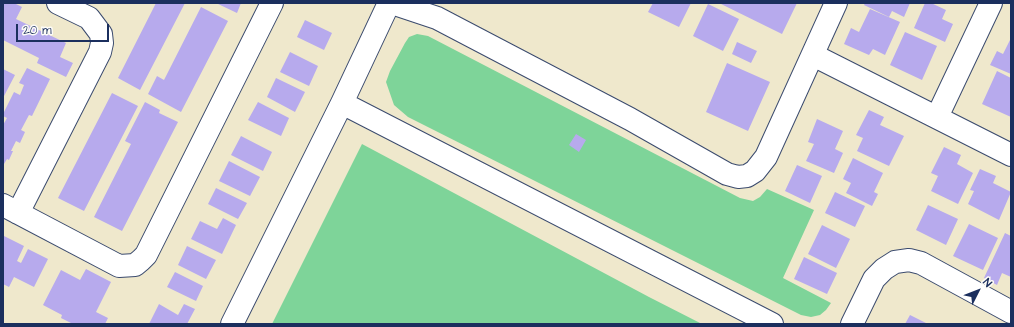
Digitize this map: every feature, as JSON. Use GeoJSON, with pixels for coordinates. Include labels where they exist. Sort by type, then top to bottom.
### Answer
{"type":"FeatureCollection","features":[{"type":"Feature","properties":{"kind":"street"},"geometry":{"type":"LineString","coordinates":[[58,3],[89,18],[101,34],[102,44],[100,52],[11,209],[119,266],[126,267],[135,265],[146,255],[272,3]]}},
{"type":"Feature","properties":{"kind":"street"},"geometry":{"type":"LineString","coordinates":[[232,324],[391,3],[436,18],[630,119],[727,174],[738,177],[747,176],[755,171],[766,157],[836,3]]}},
{"type":"Feature","properties":{"kind":"street"},"geometry":{"type":"LineString","coordinates":[[937,117],[991,3]]}},
{"type":"Feature","properties":{"kind":"street"},"geometry":{"type":"LineString","coordinates":[[813,55],[1011,155]]}},
{"type":"Feature","properties":{"kind":"street"},"geometry":{"type":"LineString","coordinates":[[342,103],[772,324]]}},
{"type":"Feature","properties":{"kind":"street"},"geometry":{"type":"LineString","coordinates":[[852,324],[874,279],[884,269],[895,262],[909,260],[920,263],[1011,312]]}},
{"type":"Feature","properties":{"kind":"green space"},"geometry":{"type":"Polygon","coordinates":[[[417,34],[428,36],[740,198],[753,201],[760,197],[767,189],[814,210],[783,278],[831,303],[820,315],[811,317],[801,315],[408,117],[394,105],[386,82],[390,71],[405,43],[409,37],[417,34]]]}},
{"type":"Feature","properties":{"kind":"green space"},"geometry":{"type":"Polygon","coordinates":[[[362,144],[649,297],[702,324],[272,324],[362,144]]]}},
{"type":"Feature","properties":{"kind":"building"},"geometry":{"type":"Polygon","coordinates":[[[3,3],[14,3],[22,7],[16,19],[66,43],[60,57],[73,63],[66,77],[37,63],[39,58],[3,40],[3,3]]]}},
{"type":"Feature","properties":{"kind":"building"},"geometry":{"type":"Polygon","coordinates":[[[156,3],[185,3],[140,90],[118,78],[156,3]]]}},
{"type":"Feature","properties":{"kind":"building"},"geometry":{"type":"Polygon","coordinates":[[[216,3],[241,3],[237,13],[216,3]]]}},
{"type":"Feature","properties":{"kind":"building"},"geometry":{"type":"Polygon","coordinates":[[[653,3],[691,3],[679,27],[648,12],[653,3]]]}},
{"type":"Feature","properties":{"kind":"building"},"geometry":{"type":"Polygon","coordinates":[[[719,3],[797,3],[782,34],[719,3]]]}},
{"type":"Feature","properties":{"kind":"building"},"geometry":{"type":"Polygon","coordinates":[[[865,3],[910,3],[904,17],[892,11],[889,17],[864,5],[865,3]]]}},
{"type":"Feature","properties":{"kind":"building"},"geometry":{"type":"Polygon","coordinates":[[[925,3],[931,3],[946,10],[942,19],[953,24],[945,42],[914,28],[925,3]]]}},
{"type":"Feature","properties":{"kind":"building"},"geometry":{"type":"Polygon","coordinates":[[[708,4],[739,19],[723,51],[693,36],[708,4]]]}},
{"type":"Feature","properties":{"kind":"building"},"geometry":{"type":"Polygon","coordinates":[[[201,7],[228,21],[181,112],[148,94],[157,76],[164,80],[201,7]]]}},
{"type":"Feature","properties":{"kind":"building"},"geometry":{"type":"Polygon","coordinates":[[[870,9],[900,22],[885,55],[873,49],[869,55],[844,44],[851,28],[859,32],[870,9]]]}},
{"type":"Feature","properties":{"kind":"building"},"geometry":{"type":"Polygon","coordinates":[[[305,20],[332,33],[324,50],[297,37],[305,20]]]}},
{"type":"Feature","properties":{"kind":"building"},"geometry":{"type":"Polygon","coordinates":[[[905,32],[937,46],[922,80],[890,65],[905,32]]]}},
{"type":"Feature","properties":{"kind":"building"},"geometry":{"type":"Polygon","coordinates":[[[1011,38],[1011,74],[990,65],[997,51],[1003,54],[1011,38]]]}},
{"type":"Feature","properties":{"kind":"building"},"geometry":{"type":"Polygon","coordinates":[[[737,42],[757,51],[751,63],[732,54],[737,42]]]}},
{"type":"Feature","properties":{"kind":"building"},"geometry":{"type":"Polygon","coordinates":[[[290,52],[318,66],[309,86],[280,72],[290,52]]]}},
{"type":"Feature","properties":{"kind":"building"},"geometry":{"type":"Polygon","coordinates":[[[727,63],[770,82],[748,131],[706,112],[727,63]]]}},
{"type":"Feature","properties":{"kind":"building"},"geometry":{"type":"Polygon","coordinates":[[[27,68],[50,79],[32,116],[29,115],[21,130],[25,132],[20,143],[16,141],[11,151],[13,151],[9,160],[7,159],[4,164],[3,125],[7,118],[3,116],[3,114],[14,92],[20,95],[24,85],[19,83],[27,68]]]}},
{"type":"Feature","properties":{"kind":"building"},"geometry":{"type":"Polygon","coordinates":[[[3,69],[15,75],[3,98],[3,69]]]}},
{"type":"Feature","properties":{"kind":"building"},"geometry":{"type":"Polygon","coordinates":[[[997,71],[1011,78],[1011,117],[982,104],[997,71]]]}},
{"type":"Feature","properties":{"kind":"building"},"geometry":{"type":"Polygon","coordinates":[[[276,78],[305,92],[295,112],[267,97],[276,78]]]}},
{"type":"Feature","properties":{"kind":"building"},"geometry":{"type":"Polygon","coordinates":[[[112,93],[138,106],[84,211],[58,198],[112,93]]]}},
{"type":"Feature","properties":{"kind":"building"},"geometry":{"type":"Polygon","coordinates":[[[145,102],[160,110],[159,113],[178,122],[122,231],[94,217],[131,144],[125,141],[145,102]]]}},
{"type":"Feature","properties":{"kind":"building"},"geometry":{"type":"Polygon","coordinates":[[[258,102],[289,118],[281,136],[248,120],[258,102]]]}},
{"type":"Feature","properties":{"kind":"building"},"geometry":{"type":"Polygon","coordinates":[[[869,110],[884,117],[880,125],[904,136],[889,166],[857,151],[863,138],[856,135],[869,110]]]}},
{"type":"Feature","properties":{"kind":"building"},"geometry":{"type":"Polygon","coordinates":[[[817,119],[843,131],[835,149],[843,153],[834,173],[806,161],[814,144],[808,142],[817,119]]]}},
{"type":"Feature","properties":{"kind":"building"},"geometry":{"type":"Polygon","coordinates":[[[576,134],[586,140],[579,152],[569,145],[576,134]]]}},
{"type":"Feature","properties":{"kind":"building"},"geometry":{"type":"Polygon","coordinates":[[[241,136],[272,152],[263,171],[231,155],[241,136]]]}},
{"type":"Feature","properties":{"kind":"building"},"geometry":{"type":"Polygon","coordinates":[[[944,147],[961,155],[957,164],[973,173],[958,204],[931,191],[938,176],[931,173],[944,147]]]}},
{"type":"Feature","properties":{"kind":"building"},"geometry":{"type":"Polygon","coordinates":[[[853,158],[883,173],[874,192],[878,194],[872,206],[846,193],[851,183],[843,179],[853,158]]]}},
{"type":"Feature","properties":{"kind":"building"},"geometry":{"type":"Polygon","coordinates":[[[229,161],[260,177],[250,196],[219,181],[229,161]]]}},
{"type":"Feature","properties":{"kind":"building"},"geometry":{"type":"Polygon","coordinates":[[[797,165],[822,176],[810,203],[785,191],[797,165]]]}},
{"type":"Feature","properties":{"kind":"building"},"geometry":{"type":"Polygon","coordinates":[[[980,169],[996,176],[993,183],[1011,192],[999,220],[968,204],[974,191],[970,190],[980,169]]]}},
{"type":"Feature","properties":{"kind":"building"},"geometry":{"type":"Polygon","coordinates":[[[216,188],[247,203],[238,219],[208,204],[216,188]]]}},
{"type":"Feature","properties":{"kind":"building"},"geometry":{"type":"Polygon","coordinates":[[[835,192],[865,206],[855,227],[825,213],[835,192]]]}},
{"type":"Feature","properties":{"kind":"building"},"geometry":{"type":"Polygon","coordinates":[[[928,205],[958,219],[946,245],[916,230],[928,205]]]}},
{"type":"Feature","properties":{"kind":"building"},"geometry":{"type":"Polygon","coordinates":[[[223,218],[236,225],[222,254],[191,239],[200,221],[217,229],[223,218]]]}},
{"type":"Feature","properties":{"kind":"building"},"geometry":{"type":"Polygon","coordinates":[[[969,224],[998,238],[983,270],[953,256],[969,224]]]}},
{"type":"Feature","properties":{"kind":"building"},"geometry":{"type":"Polygon","coordinates":[[[822,225],[850,239],[836,268],[808,254],[822,225]]]}},
{"type":"Feature","properties":{"kind":"building"},"geometry":{"type":"Polygon","coordinates":[[[1005,233],[1011,236],[1011,277],[1002,273],[997,285],[984,278],[1005,233]]]}},
{"type":"Feature","properties":{"kind":"building"},"geometry":{"type":"Polygon","coordinates":[[[4,236],[24,246],[17,261],[21,263],[28,249],[48,259],[34,287],[14,277],[9,287],[3,284],[4,236]]]}},
{"type":"Feature","properties":{"kind":"building"},"geometry":{"type":"Polygon","coordinates":[[[187,246],[216,260],[206,279],[178,265],[187,246]]]}},
{"type":"Feature","properties":{"kind":"building"},"geometry":{"type":"Polygon","coordinates":[[[804,257],[837,273],[827,294],[794,279],[804,257]]]}},
{"type":"Feature","properties":{"kind":"building"},"geometry":{"type":"Polygon","coordinates":[[[86,269],[111,282],[96,312],[108,318],[105,324],[73,324],[61,318],[62,315],[43,305],[61,270],[80,280],[86,269]]]}},
{"type":"Feature","properties":{"kind":"building"},"geometry":{"type":"Polygon","coordinates":[[[175,272],[203,286],[196,301],[167,287],[175,272]]]}},
{"type":"Feature","properties":{"kind":"building"},"geometry":{"type":"Polygon","coordinates":[[[159,304],[178,315],[184,304],[195,309],[187,324],[149,324],[159,304]]]}},
{"type":"Feature","properties":{"kind":"building"},"geometry":{"type":"Polygon","coordinates":[[[910,315],[928,324],[905,324],[910,315]]]}}]}
